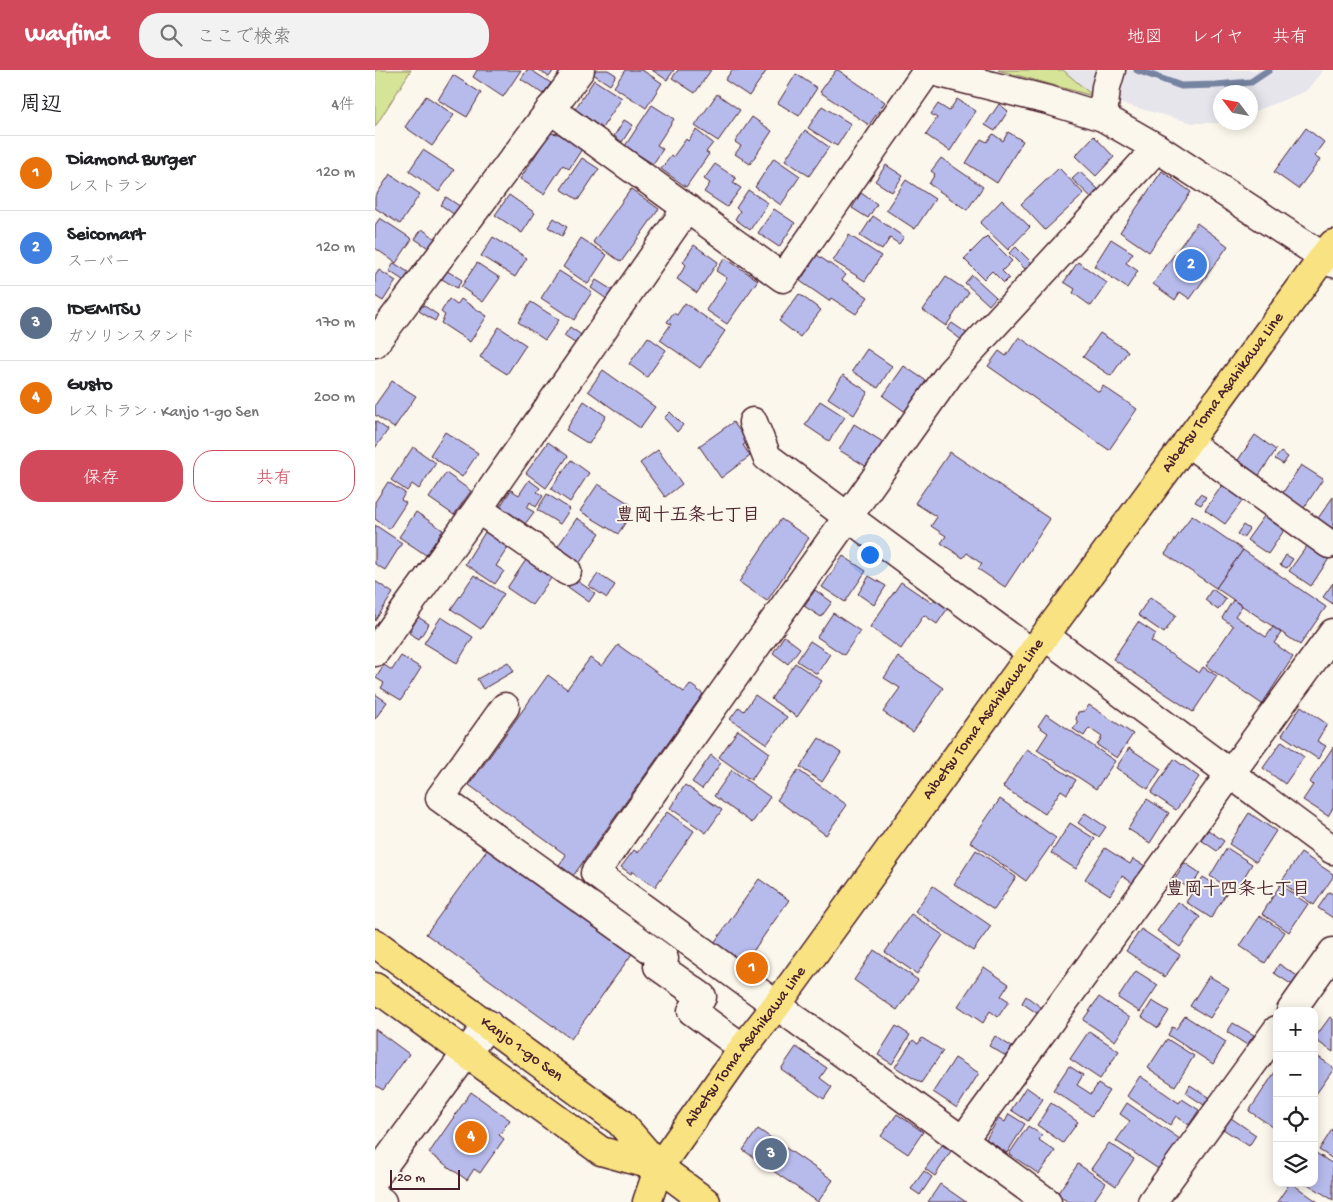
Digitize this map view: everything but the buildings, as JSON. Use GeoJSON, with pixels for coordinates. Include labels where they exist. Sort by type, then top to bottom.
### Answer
{"type":"FeatureCollection","features":[{"type":"Feature","properties":{"kind":"main road","name":"Aibetsu Toma Asahikawa Line"},"geometry":{"type":"LineString","coordinates":[[647,1202],[659,1167],[743,1048],[776,1006],[1187,442],[1330,254]]}},
{"type":"Feature","properties":{"kind":"main road","name":"Kanjo 1-go Sen"},"geometry":{"type":"LineString","coordinates":[[375,943],[488,1024],[619,1122],[659,1167],[706,1202]]}},
{"type":"Feature","properties":{"kind":"main road","name":"Kanjo 1-go Sen"},"geometry":{"type":"LineString","coordinates":[[375,987],[601,1150],[659,1167]]}},
{"type":"Feature","properties":{"kind":"street"},"geometry":{"type":"LineString","coordinates":[[375,343],[580,70]]}},
{"type":"Feature","properties":{"kind":"street"},"geometry":{"type":"LineString","coordinates":[[550,109],[783,278],[928,70],[1048,100],[1103,117],[1330,254]]}},
{"type":"Feature","properties":{"kind":"street"},"geometry":{"type":"LineString","coordinates":[[1103,117],[1109,78]]}},
{"type":"Feature","properties":{"kind":"street"},"geometry":{"type":"LineString","coordinates":[[1047,1202],[595,873],[950,373],[1157,148]]}},
{"type":"Feature","properties":{"kind":"street"},"geometry":{"type":"LineString","coordinates":[[375,652],[478,509],[687,208]]}},
{"type":"Feature","properties":{"kind":"street"},"geometry":{"type":"LineString","coordinates":[[753,422],[767,457],[848,518],[1039,644],[1231,775],[1333,850]]}},
{"type":"Feature","properties":{"kind":"street"},"geometry":{"type":"LineString","coordinates":[[1187,442],[1329,544]]}},
{"type":"Feature","properties":{"kind":"street"},"geometry":{"type":"LineString","coordinates":[[478,509],[567,571]]}},
{"type":"Feature","properties":{"kind":"street"},"geometry":{"type":"LineString","coordinates":[[963,1140],[1333,633]]}},
{"type":"Feature","properties":{"kind":"street"},"geometry":{"type":"LineString","coordinates":[[505,707],[439,798],[664,959],[659,966],[702,997],[692,1011],[743,1048]]}},
{"type":"Feature","properties":{"kind":"street"},"geometry":{"type":"LineString","coordinates":[[1294,1007],[1333,952]]}},
{"type":"Feature","properties":{"kind":"street"},"geometry":{"type":"LineString","coordinates":[[375,1177],[488,1024]]}},
{"type":"Feature","properties":{"kind":"street"},"geometry":{"type":"LineString","coordinates":[[1152,1202],[1273,1036]]}},
{"type":"Feature","properties":{"kind":"street"},"geometry":{"type":"LineString","coordinates":[[375,1197],[382,1202]]}},
{"type":"Feature","properties":{"kind":"shaded area"},"geometry":{"type":"Polygon","coordinates":[[[1063,70],[1323,70],[1306,91],[1258,110],[1258,85],[1213,85],[1213,123],[1193,123],[1093,96],[1063,70]]]}},
{"type":"Feature","properties":{"kind":"green space"},"geometry":{"type":"Polygon","coordinates":[[[375,70],[411,70],[375,127],[375,70]]]}},
{"type":"Feature","properties":{"kind":"green space"},"geometry":{"type":"Polygon","coordinates":[[[998,70],[1063,70],[1093,96],[998,70]]]}},
{"type":"Feature","properties":{"kind":"waterway"},"geometry":{"type":"LineString","coordinates":[[1137,70],[1181,86],[1251,82],[1269,70]]}},
{"type":"Feature","properties":{"kind":"place","name":"Seicomart"},"geometry":{"type":"Point","coordinates":[1191,265]}},
{"type":"Feature","properties":{"kind":"place","name":"Diamond Burger"},"geometry":{"type":"Point","coordinates":[752,968]}},
{"type":"Feature","properties":{"kind":"place","name":"Gusto"},"geometry":{"type":"Point","coordinates":[471,1137]}},
{"type":"Feature","properties":{"kind":"place","name":"IDEMITSU"},"geometry":{"type":"Point","coordinates":[771,1154]}},
{"type":"Feature","properties":{"kind":"district","name":"豊岡十五条七丁目"},"geometry":{"type":"Point","coordinates":[688,516]}},
{"type":"Feature","properties":{"kind":"district","name":"豊岡十四条七丁目"},"geometry":{"type":"Point","coordinates":[1238,890]}}]}
